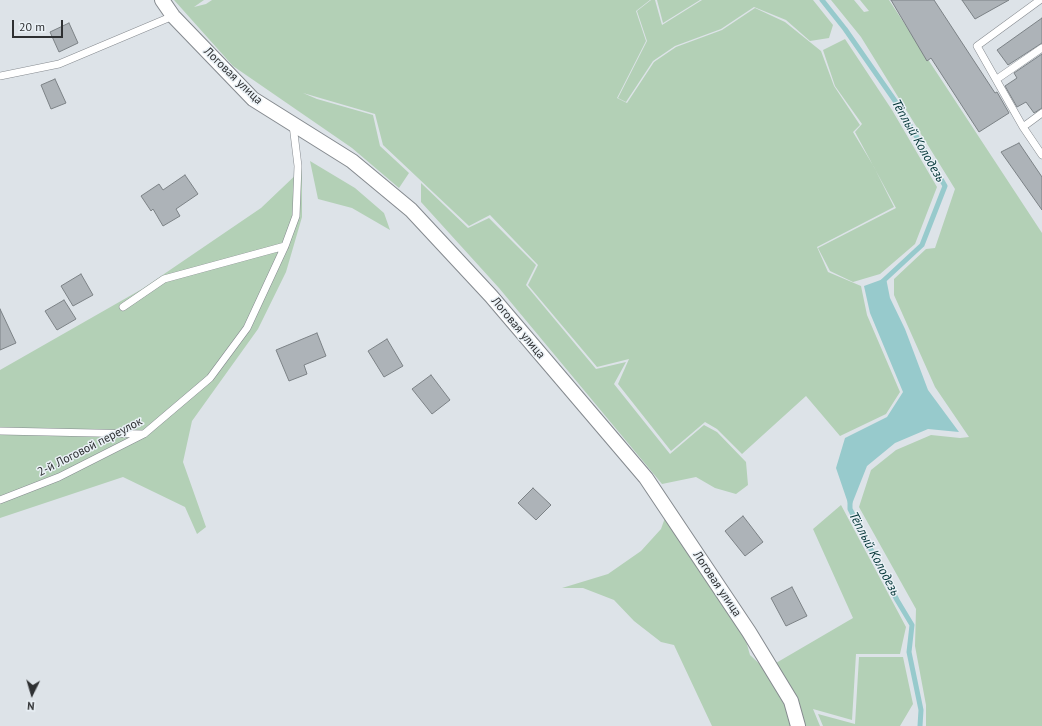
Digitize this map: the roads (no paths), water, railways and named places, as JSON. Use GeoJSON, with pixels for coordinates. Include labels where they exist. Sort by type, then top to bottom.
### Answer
{"type":"FeatureCollection","features":[{"type":"Feature","properties":{"kind":"street","name":"Логовая улица"},"geometry":{"type":"LineString","coordinates":[[162,0],[173,16],[253,99],[352,161],[411,210],[491,296],[646,478],[749,632],[791,701],[798,726]]}},
{"type":"Feature","properties":{"kind":"lane"},"geometry":{"type":"LineString","coordinates":[[1040,0],[977,46],[1023,127],[1042,154]]}},
{"type":"Feature","properties":{"kind":"lane"},"geometry":{"type":"LineString","coordinates":[[0,76],[59,64],[173,16]]}},
{"type":"Feature","properties":{"kind":"lane"},"geometry":{"type":"LineString","coordinates":[[997,79],[1042,48]]}},
{"type":"Feature","properties":{"kind":"lane"},"geometry":{"type":"LineString","coordinates":[[1023,127],[1042,113]]}},
{"type":"Feature","properties":{"kind":"lane","name":"2-й Логовой переулок"},"geometry":{"type":"LineString","coordinates":[[0,500],[59,477],[144,434],[210,378],[247,328],[285,246],[296,216],[298,166],[293,125]]}},
{"type":"Feature","properties":{"kind":"lane"},"geometry":{"type":"LineString","coordinates":[[123,307],[164,279],[285,246]]}},
{"type":"Feature","properties":{"kind":"lane"},"geometry":{"type":"LineString","coordinates":[[0,431],[144,434]]}},
{"type":"Feature","properties":{"kind":"water"},"geometry":{"type":"Polygon","coordinates":[[[886,278],[890,298],[905,329],[928,390],[959,432],[928,429],[895,443],[867,466],[850,509],[836,468],[845,438],[887,417],[903,392],[870,313],[864,286],[886,278]]]}},
{"type":"Feature","properties":{"kind":"waterway","name":"Тёплый Колодезь"},"geometry":{"type":"LineString","coordinates":[[822,0],[845,29],[900,108],[945,186],[922,245],[881,283]]}},
{"type":"Feature","properties":{"kind":"waterway","name":"Тёплый Колодезь"},"geometry":{"type":"LineString","coordinates":[[850,502],[850,509],[897,600],[912,625],[909,652],[921,710],[920,726]]}}]}
